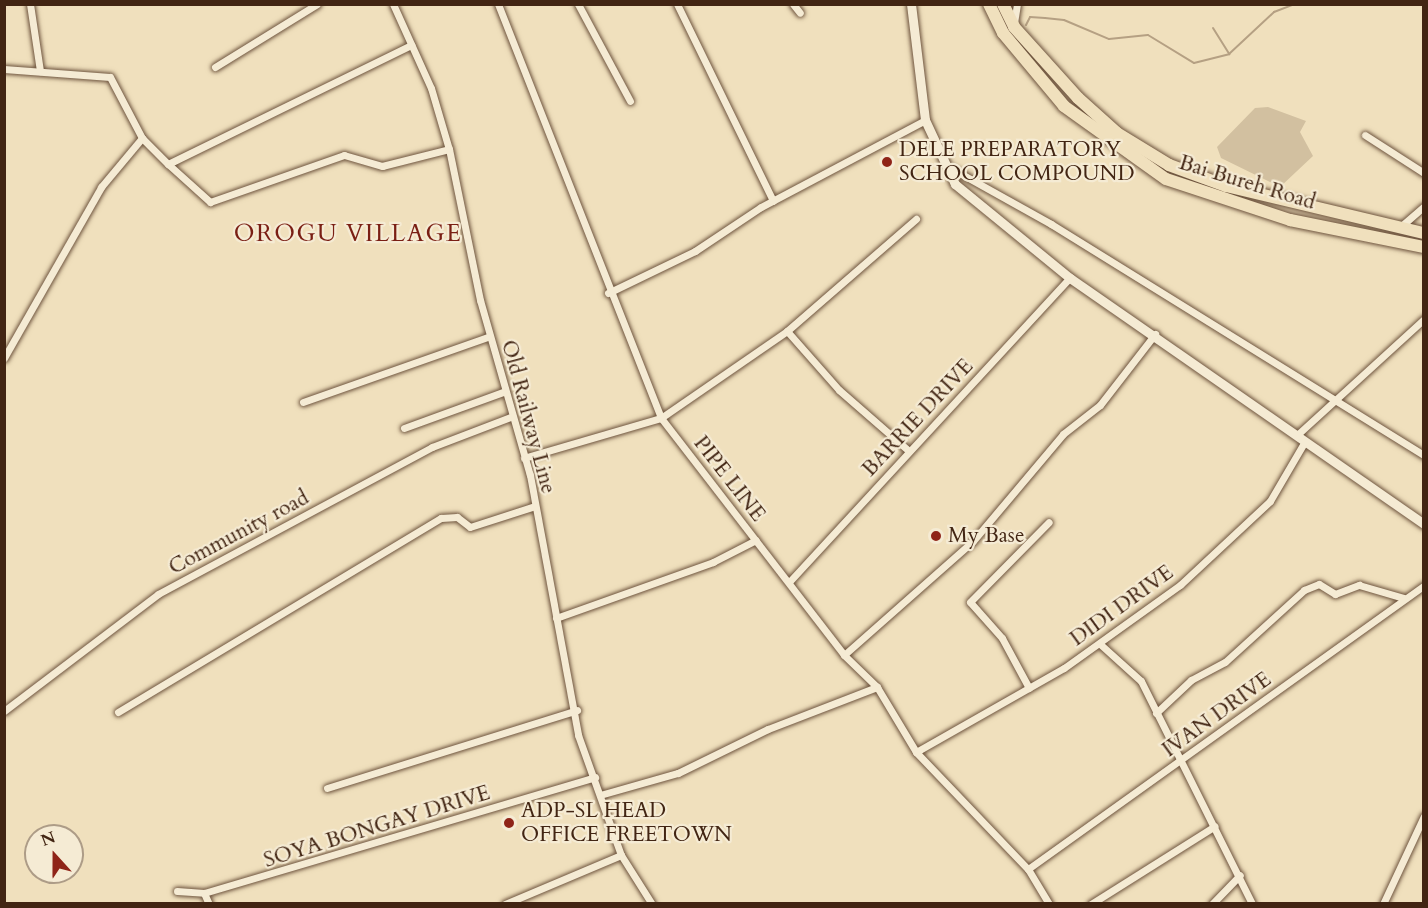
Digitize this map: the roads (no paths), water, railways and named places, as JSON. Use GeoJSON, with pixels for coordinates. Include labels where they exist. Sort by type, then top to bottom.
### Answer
{"type":"FeatureCollection","features":[{"type":"Feature","properties":{"kind":"highway","name":"Bai Bureh Road"},"geometry":{"type":"LineString","coordinates":[[989,4],[1003,33],[1064,106],[1166,179],[1290,220],[1424,247]]}},
{"type":"Feature","properties":{"kind":"highway","name":"Bai Bureh Road"},"geometry":{"type":"LineString","coordinates":[[1003,4],[1014,27],[1094,112],[1169,165],[1226,186],[1424,233]]}},
{"type":"Feature","properties":{"kind":"street"},"geometry":{"type":"LineString","coordinates":[[30,4],[40,71]]}},
{"type":"Feature","properties":{"kind":"street"},"geometry":{"type":"LineString","coordinates":[[215,67],[317,4]]}},
{"type":"Feature","properties":{"kind":"street","name":"Old Railway Line"},"geometry":{"type":"LineString","coordinates":[[393,4],[411,45],[448,149],[503,392],[524,458],[535,506],[556,618],[577,710],[578,735],[595,777],[621,855],[652,903]]}},
{"type":"Feature","properties":{"kind":"street","name":"PIPE LINE"},"geometry":{"type":"LineString","coordinates":[[498,4],[608,293],[662,418],[790,581],[844,655],[877,687],[916,752],[1029,869],[1049,903]]}},
{"type":"Feature","properties":{"kind":"street"},"geometry":{"type":"LineString","coordinates":[[578,4],[630,101]]}},
{"type":"Feature","properties":{"kind":"street"},"geometry":{"type":"LineString","coordinates":[[677,4],[773,201]]}},
{"type":"Feature","properties":{"kind":"street"},"geometry":{"type":"LineString","coordinates":[[793,4],[800,13]]}},
{"type":"Feature","properties":{"kind":"street"},"geometry":{"type":"LineString","coordinates":[[911,4],[926,120],[942,164],[974,203],[1070,278],[1155,334],[1424,524]]}},
{"type":"Feature","properties":{"kind":"street"},"geometry":{"type":"LineString","coordinates":[[1014,27],[1017,4]]}},
{"type":"Feature","properties":{"kind":"street"},"geometry":{"type":"LineString","coordinates":[[168,164],[411,45]]}},
{"type":"Feature","properties":{"kind":"street"},"geometry":{"type":"LineString","coordinates":[[4,69],[116,80],[142,138],[210,202],[344,155],[382,166],[448,149]]}},
{"type":"Feature","properties":{"kind":"street"},"geometry":{"type":"LineString","coordinates":[[608,293],[694,252],[773,201],[926,120]]}},
{"type":"Feature","properties":{"kind":"street"},"geometry":{"type":"LineString","coordinates":[[1365,135],[1424,173]]}},
{"type":"Feature","properties":{"kind":"street"},"geometry":{"type":"LineString","coordinates":[[4,358],[101,187],[142,138]]}},
{"type":"Feature","properties":{"kind":"street"},"geometry":{"type":"LineString","coordinates":[[942,164],[1051,224],[1424,455]]}},
{"type":"Feature","properties":{"kind":"street"},"geometry":{"type":"LineString","coordinates":[[1399,228],[1424,206]]}},
{"type":"Feature","properties":{"kind":"street"},"geometry":{"type":"LineString","coordinates":[[524,458],[662,418],[786,331],[851,280],[916,219]]}},
{"type":"Feature","properties":{"kind":"street","name":"BARRIE DRIVE"},"geometry":{"type":"LineString","coordinates":[[790,581],[1070,278]]}},
{"type":"Feature","properties":{"kind":"street"},"geometry":{"type":"LineString","coordinates":[[1297,435],[1337,401],[1424,318]]}},
{"type":"Feature","properties":{"kind":"street"},"geometry":{"type":"LineString","coordinates":[[786,331],[839,390],[909,451]]}},
{"type":"Feature","properties":{"kind":"street"},"geometry":{"type":"LineString","coordinates":[[844,655],[965,549],[1063,434],[1100,405],[1155,334]]}},
{"type":"Feature","properties":{"kind":"street"},"geometry":{"type":"LineString","coordinates":[[303,402],[490,336]]}},
{"type":"Feature","properties":{"kind":"street"},"geometry":{"type":"LineString","coordinates":[[404,428],[503,392]]}},
{"type":"Feature","properties":{"kind":"street","name":"Community road"},"geometry":{"type":"LineString","coordinates":[[4,711],[158,594],[432,447],[510,417]]}},
{"type":"Feature","properties":{"kind":"street","name":"DIDI DRIVE"},"geometry":{"type":"LineString","coordinates":[[916,752],[1029,688],[1100,644],[1239,535],[1270,501],[1305,441]]}},
{"type":"Feature","properties":{"kind":"street"},"geometry":{"type":"LineString","coordinates":[[118,712],[441,518],[457,517],[470,527],[535,506]]}},
{"type":"Feature","properties":{"kind":"street"},"geometry":{"type":"LineString","coordinates":[[1029,688],[971,596],[1049,522]]}},
{"type":"Feature","properties":{"kind":"street"},"geometry":{"type":"LineString","coordinates":[[556,618],[713,562],[756,540]]}},
{"type":"Feature","properties":{"kind":"street"},"geometry":{"type":"LineString","coordinates":[[1156,712],[1191,680],[1225,662],[1304,590],[1319,584],[1335,594],[1359,585],[1404,598]]}},
{"type":"Feature","properties":{"kind":"street","name":"IVAN DRIVE"},"geometry":{"type":"LineString","coordinates":[[1029,869],[1181,763],[1424,585]]}},
{"type":"Feature","properties":{"kind":"street"},"geometry":{"type":"LineString","coordinates":[[1100,644],[1141,681],[1252,903]]}},
{"type":"Feature","properties":{"kind":"street"},"geometry":{"type":"LineString","coordinates":[[600,795],[678,773],[768,729],[877,687]]}},
{"type":"Feature","properties":{"kind":"street"},"geometry":{"type":"LineString","coordinates":[[327,788],[577,710]]}},
{"type":"Feature","properties":{"kind":"street","name":"SOYA BONGAY DRIVE"},"geometry":{"type":"LineString","coordinates":[[204,893],[595,777]]}},
{"type":"Feature","properties":{"kind":"street"},"geometry":{"type":"LineString","coordinates":[[1383,903],[1424,816]]}},
{"type":"Feature","properties":{"kind":"street"},"geometry":{"type":"LineString","coordinates":[[1091,903],[1215,826]]}},
{"type":"Feature","properties":{"kind":"street"},"geometry":{"type":"LineString","coordinates":[[505,903],[621,855]]}},
{"type":"Feature","properties":{"kind":"street"},"geometry":{"type":"LineString","coordinates":[[1212,903],[1240,875]]}},
{"type":"Feature","properties":{"kind":"street"},"geometry":{"type":"LineString","coordinates":[[177,891],[204,893],[209,903]]}},
{"type":"Feature","properties":{"kind":"waterway"},"geometry":{"type":"LineString","coordinates":[[1026,25],[1030,17],[1045,18],[1064,20],[1109,39],[1148,35],[1194,63],[1229,54],[1274,12],[1295,4]]}},
{"type":"Feature","properties":{"kind":"waterway"},"geometry":{"type":"LineString","coordinates":[[1213,28],[1229,54]]}},
{"type":"Feature","properties":{"kind":"place","name":"DELE PREPARATORY SCHOOL COMPOUND"},"geometry":{"type":"Point","coordinates":[887,162]}},
{"type":"Feature","properties":{"kind":"place","name":"My Base"},"geometry":{"type":"Point","coordinates":[936,536]}},
{"type":"Feature","properties":{"kind":"place","name":"ADP-SL HEAD OFFICE FREETOWN"},"geometry":{"type":"Point","coordinates":[509,823]}},
{"type":"Feature","properties":{"kind":"district","name":"OROGU VILLAGE"},"geometry":{"type":"Point","coordinates":[348,234]}}]}
